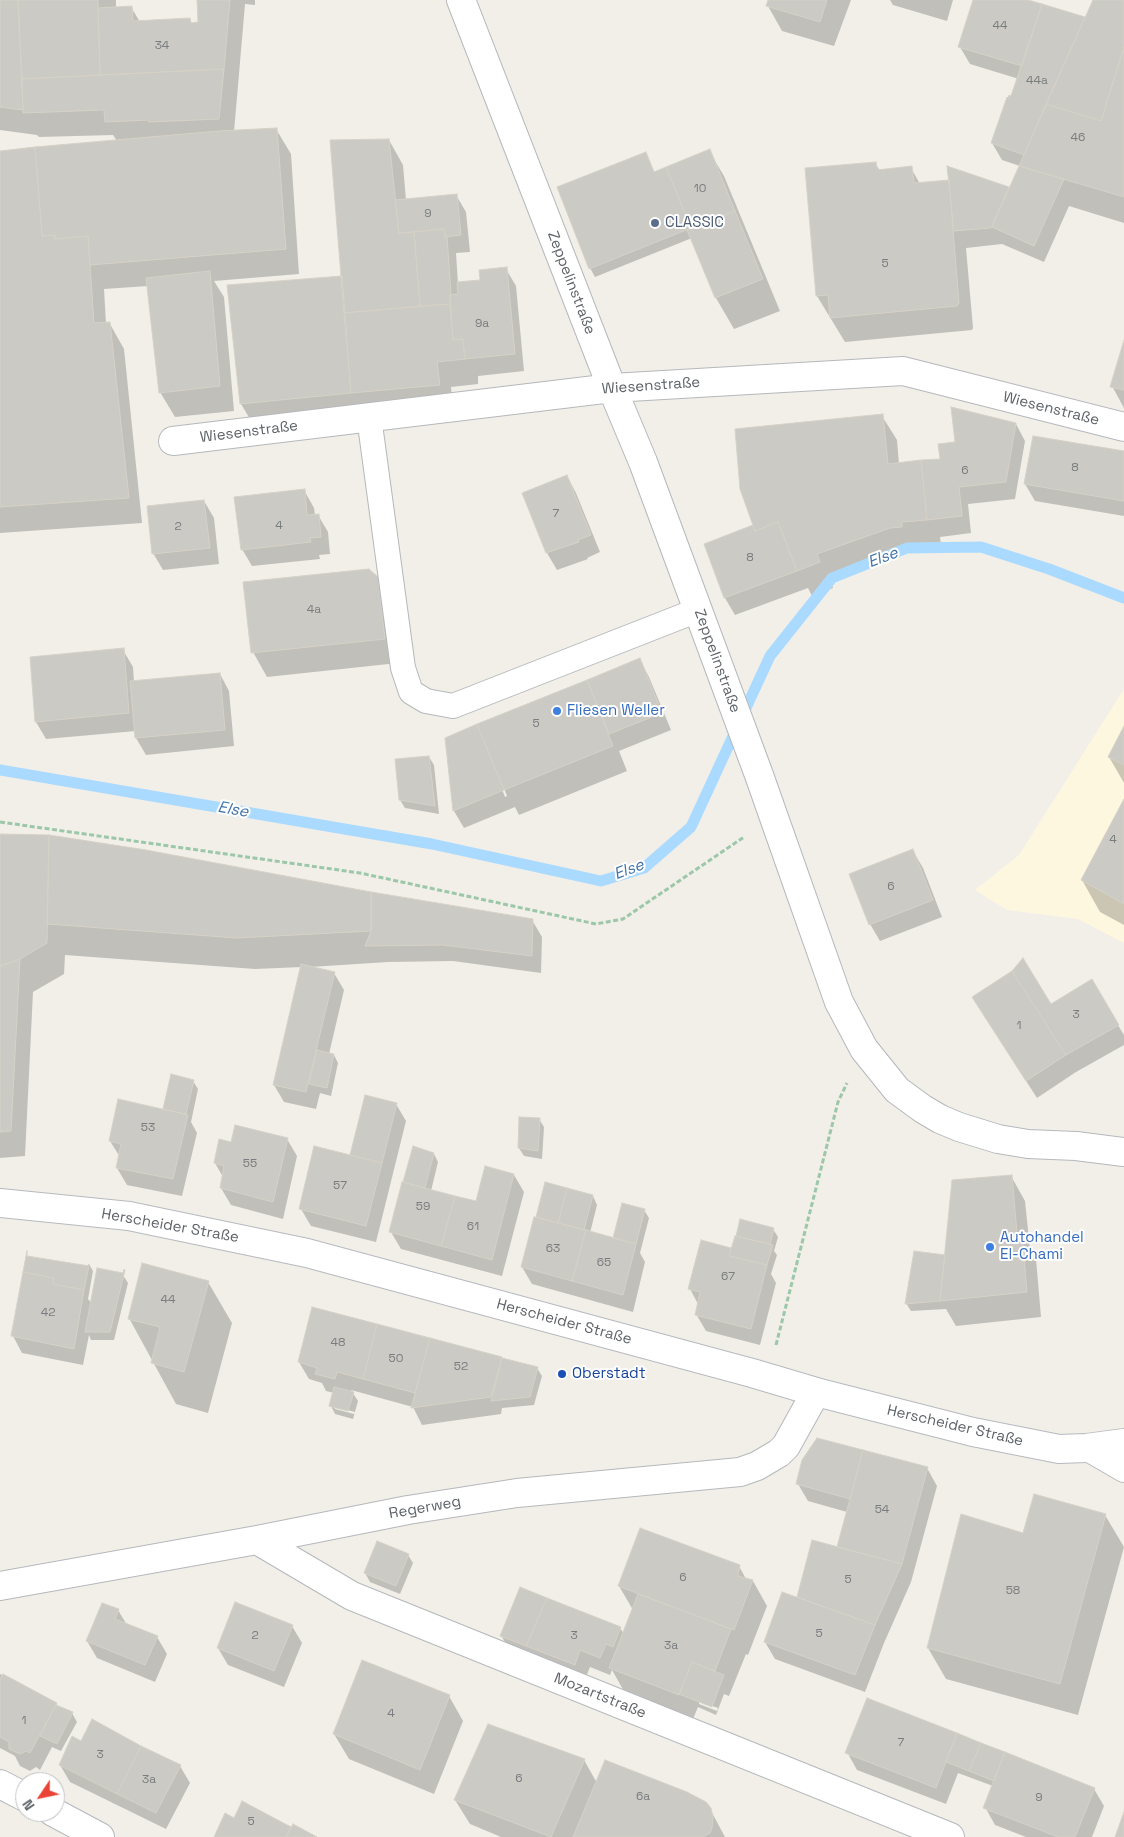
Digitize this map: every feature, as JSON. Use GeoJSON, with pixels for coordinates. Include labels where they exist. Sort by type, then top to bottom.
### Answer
{"type":"FeatureCollection","features":[{"type":"Feature","properties":{"kind":"street","name":"Zeppelinstraße"},"geometry":{"type":"LineString","coordinates":[[461,0],[612,388],[643,462],[759,775],[839,1002],[864,1049],[897,1090],[923,1110],[940,1120],[998,1139],[1028,1144],[1076,1146],[1124,1152]]}},
{"type":"Feature","properties":{"kind":"street","name":"Wiesenstraße"},"geometry":{"type":"LineString","coordinates":[[174,441],[612,388],[903,371],[1124,427]]}},
{"type":"Feature","properties":{"kind":"street","name":"Herscheider Straße"},"geometry":{"type":"LineString","coordinates":[[0,1203],[128,1216],[307,1252],[816,1392],[973,1432],[1059,1449],[1124,1443]]}},
{"type":"Feature","properties":{"kind":"street","name":"Regerweg"},"geometry":{"type":"LineString","coordinates":[[0,1586],[257,1540],[408,1510],[517,1493],[740,1472],[757,1466],[779,1453],[786,1446],[816,1392]]}},
{"type":"Feature","properties":{"kind":"street","name":"Mozartstraße"},"geometry":{"type":"LineString","coordinates":[[257,1540],[352,1596],[950,1837]]}},
{"type":"Feature","properties":{"kind":"street"},"geometry":{"type":"LineString","coordinates":[[0,1784],[15,1792]]}},
{"type":"Feature","properties":{"kind":"street"},"geometry":{"type":"LineString","coordinates":[[65,1818],[100,1837]]}},
{"type":"Feature","properties":{"kind":"lane"},"geometry":{"type":"LineString","coordinates":[[369,417],[403,668],[411,692],[426,701],[453,706],[698,610]]}},
{"type":"Feature","properties":{"kind":"lane"},"geometry":{"type":"LineString","coordinates":[[1086,1448],[1124,1470]]}},
{"type":"Feature","properties":{"kind":"path"},"geometry":{"type":"LineString","coordinates":[[0,822],[360,873],[596,924],[623,918],[773,817]]}},
{"type":"Feature","properties":{"kind":"path"},"geometry":{"type":"LineString","coordinates":[[768,1378],[838,1102],[864,1049]]}},
{"type":"Feature","properties":{"kind":"shaded area"},"geometry":{"type":"Polygon","coordinates":[[[1124,689],[1124,943],[1078,919],[1007,910],[975,890],[1019,855],[1124,689]]]}},
{"type":"Feature","properties":{"kind":"building"},"geometry":{"type":"Polygon","coordinates":[[[0,0],[18,0],[23,110],[0,107],[0,0]]]}},
{"type":"Feature","properties":{"kind":"building"},"geometry":{"type":"Polygon","coordinates":[[[18,0],[98,0],[100,75],[22,79],[18,0]]]}},
{"type":"Feature","properties":{"kind":"building"},"geometry":{"type":"Polygon","coordinates":[[[197,0],[230,0],[224,69],[100,75],[98,8],[132,6],[133,21],[190,18],[191,23],[198,22],[197,0]]]}},
{"type":"Feature","properties":{"kind":"building"},"geometry":{"type":"Polygon","coordinates":[[[768,0],[827,0],[820,22],[766,6],[768,0]]]}},
{"type":"Feature","properties":{"kind":"building"},"geometry":{"type":"Polygon","coordinates":[[[973,0],[1028,0],[1042,4],[1022,66],[958,47],[973,0]]]}},
{"type":"Feature","properties":{"kind":"building"},"geometry":{"type":"Polygon","coordinates":[[[1093,0],[1124,0],[1124,47],[1101,121],[1046,104],[1093,0]]]}},
{"type":"Feature","properties":{"kind":"building"},"geometry":{"type":"Polygon","coordinates":[[[1042,4],[1085,17],[1024,155],[991,143],[1007,97],[1011,96],[1042,4]]]}},
{"type":"Feature","properties":{"kind":"building"},"geometry":{"type":"Polygon","coordinates":[[[1124,47],[1124,197],[1019,166],[1046,104],[1101,121],[1124,47]]]}},
{"type":"Feature","properties":{"kind":"building"},"geometry":{"type":"Polygon","coordinates":[[[224,69],[219,119],[105,122],[104,110],[23,113],[22,79],[224,69]]]}},
{"type":"Feature","properties":{"kind":"building"},"geometry":{"type":"Polygon","coordinates":[[[277,128],[286,249],[90,265],[88,236],[55,239],[55,235],[42,236],[35,147],[219,131],[277,128]]]}},
{"type":"Feature","properties":{"kind":"building"},"geometry":{"type":"Polygon","coordinates":[[[389,139],[399,233],[414,232],[420,306],[344,313],[330,140],[389,139]]]}},
{"type":"Feature","properties":{"kind":"building"},"geometry":{"type":"Polygon","coordinates":[[[35,147],[42,236],[55,235],[55,239],[88,236],[94,323],[110,322],[129,498],[0,507],[0,151],[35,147]]]}},
{"type":"Feature","properties":{"kind":"building"},"geometry":{"type":"Polygon","coordinates":[[[710,149],[735,211],[691,228],[666,167],[710,149]]]}},
{"type":"Feature","properties":{"kind":"building"},"geometry":{"type":"Polygon","coordinates":[[[646,152],[654,172],[666,167],[691,228],[589,269],[557,187],[646,152]]]}},
{"type":"Feature","properties":{"kind":"building"},"geometry":{"type":"Polygon","coordinates":[[[876,162],[877,170],[912,166],[914,183],[949,180],[959,303],[957,306],[830,318],[828,295],[816,296],[805,168],[876,162]]]}},
{"type":"Feature","properties":{"kind":"building"},"geometry":{"type":"Polygon","coordinates":[[[947,166],[1009,187],[991,228],[954,231],[947,166]]]}},
{"type":"Feature","properties":{"kind":"building"},"geometry":{"type":"Polygon","coordinates":[[[1019,166],[1064,179],[1034,246],[992,227],[1019,166]]]}},
{"type":"Feature","properties":{"kind":"building"},"geometry":{"type":"Polygon","coordinates":[[[457,194],[461,235],[445,237],[444,229],[399,233],[395,200],[457,194]]]}},
{"type":"Feature","properties":{"kind":"building"},"geometry":{"type":"Polygon","coordinates":[[[735,211],[763,279],[715,298],[687,230],[735,211]]]}},
{"type":"Feature","properties":{"kind":"building"},"geometry":{"type":"Polygon","coordinates":[[[444,229],[445,237],[447,236],[450,304],[420,306],[414,232],[444,229]]]}},
{"type":"Feature","properties":{"kind":"building"},"geometry":{"type":"Polygon","coordinates":[[[507,267],[515,354],[465,359],[463,339],[453,340],[450,295],[458,294],[457,282],[480,280],[479,270],[507,267]]]}},
{"type":"Feature","properties":{"kind":"building"},"geometry":{"type":"Polygon","coordinates":[[[210,271],[220,386],[159,393],[146,278],[210,271]]]}},
{"type":"Feature","properties":{"kind":"building"},"geometry":{"type":"Polygon","coordinates":[[[342,276],[351,393],[240,404],[227,285],[342,276]]]}},
{"type":"Feature","properties":{"kind":"building"},"geometry":{"type":"Polygon","coordinates":[[[450,304],[453,340],[463,339],[465,359],[437,362],[440,385],[351,393],[344,313],[450,304]]]}},
{"type":"Feature","properties":{"kind":"building"},"geometry":{"type":"Polygon","coordinates":[[[1124,340],[1124,390],[1110,387],[1124,340]]]}},
{"type":"Feature","properties":{"kind":"building"},"geometry":{"type":"Polygon","coordinates":[[[951,407],[1016,423],[1006,482],[959,487],[962,516],[927,520],[921,460],[940,459],[938,444],[955,442],[951,407]]]}},
{"type":"Feature","properties":{"kind":"building"},"geometry":{"type":"Polygon","coordinates":[[[883,414],[888,464],[921,460],[927,520],[902,522],[902,527],[890,528],[817,554],[820,562],[797,571],[778,522],[755,531],[740,489],[735,429],[883,414]]]}},
{"type":"Feature","properties":{"kind":"building"},"geometry":{"type":"Polygon","coordinates":[[[1033,436],[1124,451],[1124,501],[1024,484],[1033,436]]]}},
{"type":"Feature","properties":{"kind":"building"},"geometry":{"type":"Polygon","coordinates":[[[567,475],[591,535],[578,540],[579,542],[546,553],[522,493],[567,475]]]}},
{"type":"Feature","properties":{"kind":"building"},"geometry":{"type":"Polygon","coordinates":[[[305,489],[307,515],[319,514],[321,537],[310,538],[311,542],[241,550],[234,497],[305,489]]]}},
{"type":"Feature","properties":{"kind":"building"},"geometry":{"type":"Polygon","coordinates":[[[204,500],[210,548],[152,554],[147,506],[204,500]]]}},
{"type":"Feature","properties":{"kind":"building"},"geometry":{"type":"Polygon","coordinates":[[[778,522],[797,571],[724,598],[704,544],[753,525],[755,531],[778,522]]]}},
{"type":"Feature","properties":{"kind":"building"},"geometry":{"type":"Polygon","coordinates":[[[369,569],[378,577],[385,639],[251,653],[243,582],[369,569]]]}},
{"type":"Feature","properties":{"kind":"building"},"geometry":{"type":"Polygon","coordinates":[[[124,648],[129,713],[35,722],[30,657],[124,648]]]}},
{"type":"Feature","properties":{"kind":"building"},"geometry":{"type":"Polygon","coordinates":[[[640,658],[662,713],[609,734],[587,680],[640,658]]]}},
{"type":"Feature","properties":{"kind":"building"},"geometry":{"type":"Polygon","coordinates":[[[220,673],[225,730],[135,738],[130,681],[220,673]]]}},
{"type":"Feature","properties":{"kind":"building"},"geometry":{"type":"Polygon","coordinates":[[[587,680],[613,746],[504,790],[477,724],[587,680]]]}},
{"type":"Feature","properties":{"kind":"building"},"geometry":{"type":"Polygon","coordinates":[[[477,724],[504,790],[453,811],[445,738],[477,724]]]}},
{"type":"Feature","properties":{"kind":"building"},"geometry":{"type":"Polygon","coordinates":[[[1124,726],[1124,765],[1108,757],[1124,726]]]}},
{"type":"Feature","properties":{"kind":"building"},"geometry":{"type":"Polygon","coordinates":[[[429,756],[435,806],[399,800],[395,759],[429,756]]]}},
{"type":"Feature","properties":{"kind":"building"},"geometry":{"type":"Polygon","coordinates":[[[1124,799],[1124,904],[1081,880],[1124,799]]]}},
{"type":"Feature","properties":{"kind":"building"},"geometry":{"type":"Polygon","coordinates":[[[0,834],[49,835],[47,943],[20,959],[0,966],[0,834]]]}},
{"type":"Feature","properties":{"kind":"building"},"geometry":{"type":"Polygon","coordinates":[[[49,835],[146,850],[371,892],[371,931],[237,938],[47,924],[49,835]]]}},
{"type":"Feature","properties":{"kind":"building"},"geometry":{"type":"Polygon","coordinates":[[[913,849],[933,900],[869,925],[849,874],[913,849]]]}},
{"type":"Feature","properties":{"kind":"building"},"geometry":{"type":"Polygon","coordinates":[[[371,892],[533,919],[532,956],[443,945],[365,946],[371,931],[371,892]]]}},
{"type":"Feature","properties":{"kind":"building"},"geometry":{"type":"Polygon","coordinates":[[[1023,958],[1051,1004],[1092,979],[1119,1025],[1066,1055],[1012,971],[1023,958]]]}},
{"type":"Feature","properties":{"kind":"building"},"geometry":{"type":"Polygon","coordinates":[[[20,959],[11,1131],[0,1132],[0,966],[20,959]]]}},
{"type":"Feature","properties":{"kind":"building"},"geometry":{"type":"Polygon","coordinates":[[[301,964],[335,972],[306,1092],[273,1085],[301,964]]]}},
{"type":"Feature","properties":{"kind":"building"},"geometry":{"type":"Polygon","coordinates":[[[1012,971],[1066,1055],[1026,1081],[972,997],[1012,971]]]}},
{"type":"Feature","properties":{"kind":"building"},"geometry":{"type":"Polygon","coordinates":[[[317,1050],[334,1054],[327,1088],[309,1084],[317,1050]]]}},
{"type":"Feature","properties":{"kind":"building"},"geometry":{"type":"Polygon","coordinates":[[[171,1074],[194,1080],[186,1114],[163,1109],[171,1074]]]}},
{"type":"Feature","properties":{"kind":"building"},"geometry":{"type":"Polygon","coordinates":[[[365,1095],[397,1103],[382,1163],[350,1155],[365,1095]]]}},
{"type":"Feature","properties":{"kind":"building"},"geometry":{"type":"Polygon","coordinates":[[[118,1099],[188,1115],[173,1179],[116,1168],[121,1144],[109,1141],[118,1099]]]}},
{"type":"Feature","properties":{"kind":"building"},"geometry":{"type":"Polygon","coordinates":[[[519,1117],[540,1118],[538,1151],[518,1148],[519,1117]]]}},
{"type":"Feature","properties":{"kind":"building"},"geometry":{"type":"Polygon","coordinates":[[[235,1125],[288,1138],[273,1202],[220,1188],[224,1166],[214,1163],[219,1139],[231,1142],[235,1125]]]}},
{"type":"Feature","properties":{"kind":"building"},"geometry":{"type":"Polygon","coordinates":[[[314,1146],[382,1163],[366,1226],[299,1209],[314,1146]]]}},
{"type":"Feature","properties":{"kind":"building"},"geometry":{"type":"Polygon","coordinates":[[[413,1146],[434,1153],[425,1188],[403,1182],[413,1146]]]}},
{"type":"Feature","properties":{"kind":"building"},"geometry":{"type":"Polygon","coordinates":[[[485,1166],[514,1174],[492,1260],[441,1246],[455,1196],[476,1201],[485,1166]]]}},
{"type":"Feature","properties":{"kind":"building"},"geometry":{"type":"Polygon","coordinates":[[[1012,1175],[1017,1233],[1022,1232],[1027,1292],[940,1301],[952,1180],[1012,1175]]]}},
{"type":"Feature","properties":{"kind":"building"},"geometry":{"type":"Polygon","coordinates":[[[402,1182],[455,1196],[441,1246],[389,1232],[402,1182]]]}},
{"type":"Feature","properties":{"kind":"building"},"geometry":{"type":"Polygon","coordinates":[[[545,1182],[567,1188],[558,1223],[536,1217],[545,1182]]]}},
{"type":"Feature","properties":{"kind":"building"},"geometry":{"type":"Polygon","coordinates":[[[567,1188],[593,1195],[584,1230],[558,1223],[567,1188]]]}},
{"type":"Feature","properties":{"kind":"building"},"geometry":{"type":"Polygon","coordinates":[[[622,1203],[645,1209],[636,1244],[613,1238],[622,1203]]]}},
{"type":"Feature","properties":{"kind":"building"},"geometry":{"type":"Polygon","coordinates":[[[534,1217],[586,1230],[572,1281],[521,1267],[534,1217]]]}},
{"type":"Feature","properties":{"kind":"building"},"geometry":{"type":"Polygon","coordinates":[[[740,1219],[774,1228],[770,1244],[736,1236],[740,1219]]]}},
{"type":"Feature","properties":{"kind":"building"},"geometry":{"type":"Polygon","coordinates":[[[586,1230],[636,1244],[623,1295],[572,1281],[586,1230]]]}},
{"type":"Feature","properties":{"kind":"building"},"geometry":{"type":"Polygon","coordinates":[[[735,1236],[773,1245],[767,1265],[729,1256],[735,1236]]]}},
{"type":"Feature","properties":{"kind":"building"},"geometry":{"type":"Polygon","coordinates":[[[701,1240],[731,1248],[729,1256],[767,1265],[751,1329],[695,1315],[700,1292],[688,1289],[701,1240]]]}},
{"type":"Feature","properties":{"kind":"building"},"geometry":{"type":"Polygon","coordinates":[[[27,1251],[27,1256],[89,1266],[84,1290],[53,1284],[54,1278],[23,1272],[27,1251]]]}},
{"type":"Feature","properties":{"kind":"building"},"geometry":{"type":"Polygon","coordinates":[[[914,1251],[945,1255],[940,1301],[905,1304],[914,1251]]]}},
{"type":"Feature","properties":{"kind":"building"},"geometry":{"type":"Polygon","coordinates":[[[142,1263],[209,1281],[184,1372],[151,1363],[160,1327],[128,1319],[142,1263]]]}},
{"type":"Feature","properties":{"kind":"building"},"geometry":{"type":"Polygon","coordinates":[[[97,1268],[123,1273],[125,1270],[110,1332],[85,1332],[97,1268]]]}},
{"type":"Feature","properties":{"kind":"building"},"geometry":{"type":"Polygon","coordinates":[[[23,1272],[54,1278],[53,1284],[84,1290],[74,1349],[11,1336],[23,1272]]]}},
{"type":"Feature","properties":{"kind":"building"},"geometry":{"type":"Polygon","coordinates":[[[312,1307],[377,1324],[363,1379],[337,1372],[335,1379],[315,1374],[317,1368],[298,1362],[312,1307]]]}},
{"type":"Feature","properties":{"kind":"building"},"geometry":{"type":"Polygon","coordinates":[[[377,1324],[430,1338],[415,1393],[363,1379],[377,1324]]]}},
{"type":"Feature","properties":{"kind":"building"},"geometry":{"type":"Polygon","coordinates":[[[430,1338],[502,1357],[491,1397],[411,1408],[430,1338]]]}},
{"type":"Feature","properties":{"kind":"building"},"geometry":{"type":"Polygon","coordinates":[[[502,1358],[538,1367],[530,1397],[491,1401],[502,1358]]]}},
{"type":"Feature","properties":{"kind":"building"},"geometry":{"type":"Polygon","coordinates":[[[334,1387],[354,1392],[348,1411],[329,1406],[334,1387]]]}},
{"type":"Feature","properties":{"kind":"building"},"geometry":{"type":"Polygon","coordinates":[[[817,1438],[863,1450],[850,1499],[796,1484],[802,1460],[817,1438]]]}},
{"type":"Feature","properties":{"kind":"building"},"geometry":{"type":"Polygon","coordinates":[[[863,1450],[928,1467],[902,1564],[837,1547],[863,1450]]]}},
{"type":"Feature","properties":{"kind":"building"},"geometry":{"type":"Polygon","coordinates":[[[1034,1494],[1106,1514],[1060,1684],[927,1648],[961,1514],[1023,1533],[1034,1494]]]}},
{"type":"Feature","properties":{"kind":"building"},"geometry":{"type":"Polygon","coordinates":[[[640,1528],[740,1565],[738,1576],[753,1580],[734,1630],[618,1586],[640,1528]]]}},
{"type":"Feature","properties":{"kind":"building"},"geometry":{"type":"Polygon","coordinates":[[[812,1540],[902,1564],[875,1625],[797,1597],[812,1540]]]}},
{"type":"Feature","properties":{"kind":"building"},"geometry":{"type":"Polygon","coordinates":[[[377,1541],[409,1554],[396,1586],[364,1573],[377,1541]]]}},
{"type":"Feature","properties":{"kind":"building"},"geometry":{"type":"Polygon","coordinates":[[[520,1587],[547,1598],[526,1646],[500,1636],[520,1587]]]}},
{"type":"Feature","properties":{"kind":"building"},"geometry":{"type":"Polygon","coordinates":[[[782,1592],[875,1625],[855,1675],[764,1642],[782,1592]]]}},
{"type":"Feature","properties":{"kind":"building"},"geometry":{"type":"Polygon","coordinates":[[[638,1594],[731,1629],[715,1671],[692,1662],[679,1695],[609,1668],[638,1594]]]}},
{"type":"Feature","properties":{"kind":"building"},"geometry":{"type":"Polygon","coordinates":[[[547,1598],[621,1627],[613,1647],[606,1644],[600,1658],[580,1650],[575,1665],[526,1646],[547,1598]]]}},
{"type":"Feature","properties":{"kind":"building"},"geometry":{"type":"Polygon","coordinates":[[[235,1602],[293,1625],[274,1671],[217,1648],[235,1602]]]}},
{"type":"Feature","properties":{"kind":"building"},"geometry":{"type":"Polygon","coordinates":[[[102,1603],[119,1609],[115,1619],[158,1636],[145,1665],[86,1641],[102,1603]]]}},
{"type":"Feature","properties":{"kind":"building"},"geometry":{"type":"Polygon","coordinates":[[[362,1660],[450,1695],[420,1770],[333,1734],[362,1660]]]}},
{"type":"Feature","properties":{"kind":"building"},"geometry":{"type":"Polygon","coordinates":[[[692,1662],[724,1675],[712,1707],[679,1694],[692,1662]]]}},
{"type":"Feature","properties":{"kind":"building"},"geometry":{"type":"Polygon","coordinates":[[[3,1674],[57,1703],[30,1753],[26,1751],[20,1754],[9,1749],[9,1742],[0,1737],[0,1679],[3,1674]]]}},
{"type":"Feature","properties":{"kind":"building"},"geometry":{"type":"Polygon","coordinates":[[[867,1698],[957,1733],[936,1788],[845,1753],[867,1698]]]}},
{"type":"Feature","properties":{"kind":"building"},"geometry":{"type":"Polygon","coordinates":[[[56,1705],[73,1712],[57,1744],[40,1736],[56,1705]]]}},
{"type":"Feature","properties":{"kind":"building"},"geometry":{"type":"Polygon","coordinates":[[[92,1719],[141,1746],[117,1794],[59,1765],[72,1736],[81,1741],[92,1719]]]}},
{"type":"Feature","properties":{"kind":"building"},"geometry":{"type":"Polygon","coordinates":[[[488,1724],[585,1759],[551,1837],[454,1800],[488,1724]]]}},
{"type":"Feature","properties":{"kind":"building"},"geometry":{"type":"Polygon","coordinates":[[[957,1733],[981,1743],[969,1771],[946,1762],[957,1733]]]}},
{"type":"Feature","properties":{"kind":"building"},"geometry":{"type":"Polygon","coordinates":[[[981,1743],[1005,1752],[994,1781],[969,1771],[981,1743]]]}},
{"type":"Feature","properties":{"kind":"building"},"geometry":{"type":"Polygon","coordinates":[[[141,1746],[181,1765],[156,1813],[117,1794],[141,1746]]]}},
{"type":"Feature","properties":{"kind":"building"},"geometry":{"type":"Polygon","coordinates":[[[1005,1752],[1095,1788],[1075,1837],[1058,1837],[983,1808],[1005,1752]]]}},
{"type":"Feature","properties":{"kind":"building"},"geometry":{"type":"Polygon","coordinates":[[[605,1760],[687,1792],[706,1802],[711,1808],[713,1817],[710,1833],[702,1837],[573,1837],[605,1760]]]}},
{"type":"Feature","properties":{"kind":"building"},"geometry":{"type":"Polygon","coordinates":[[[242,1801],[291,1827],[286,1837],[214,1837],[225,1813],[234,1818],[242,1801]]]}},
{"type":"Feature","properties":{"kind":"building"},"geometry":{"type":"Polygon","coordinates":[[[1124,1812],[1124,1837],[1115,1837],[1124,1812]]]}},
{"type":"Feature","properties":{"kind":"building"},"geometry":{"type":"Polygon","coordinates":[[[293,1824],[317,1837],[286,1837],[293,1824]]]}},
{"type":"Feature","properties":{"kind":"waterway","name":"Else"},"geometry":{"type":"LineString","coordinates":[[0,770],[432,844],[601,881],[644,868],[691,827],[770,656],[832,578],[907,548],[981,547],[1049,569],[1124,598]]}},
{"type":"Feature","properties":{"kind":"place","name":"CLASSIC"},"geometry":{"type":"Point","coordinates":[655,223]}},
{"type":"Feature","properties":{"kind":"place","name":"Fliesen Weller"},"geometry":{"type":"Point","coordinates":[557,711]}},
{"type":"Feature","properties":{"kind":"place","name":"Autohandel El-Chami"},"geometry":{"type":"Point","coordinates":[990,1247]}},
{"type":"Feature","properties":{"kind":"place","name":"Oberstadt"},"geometry":{"type":"Point","coordinates":[562,1374]}}]}
